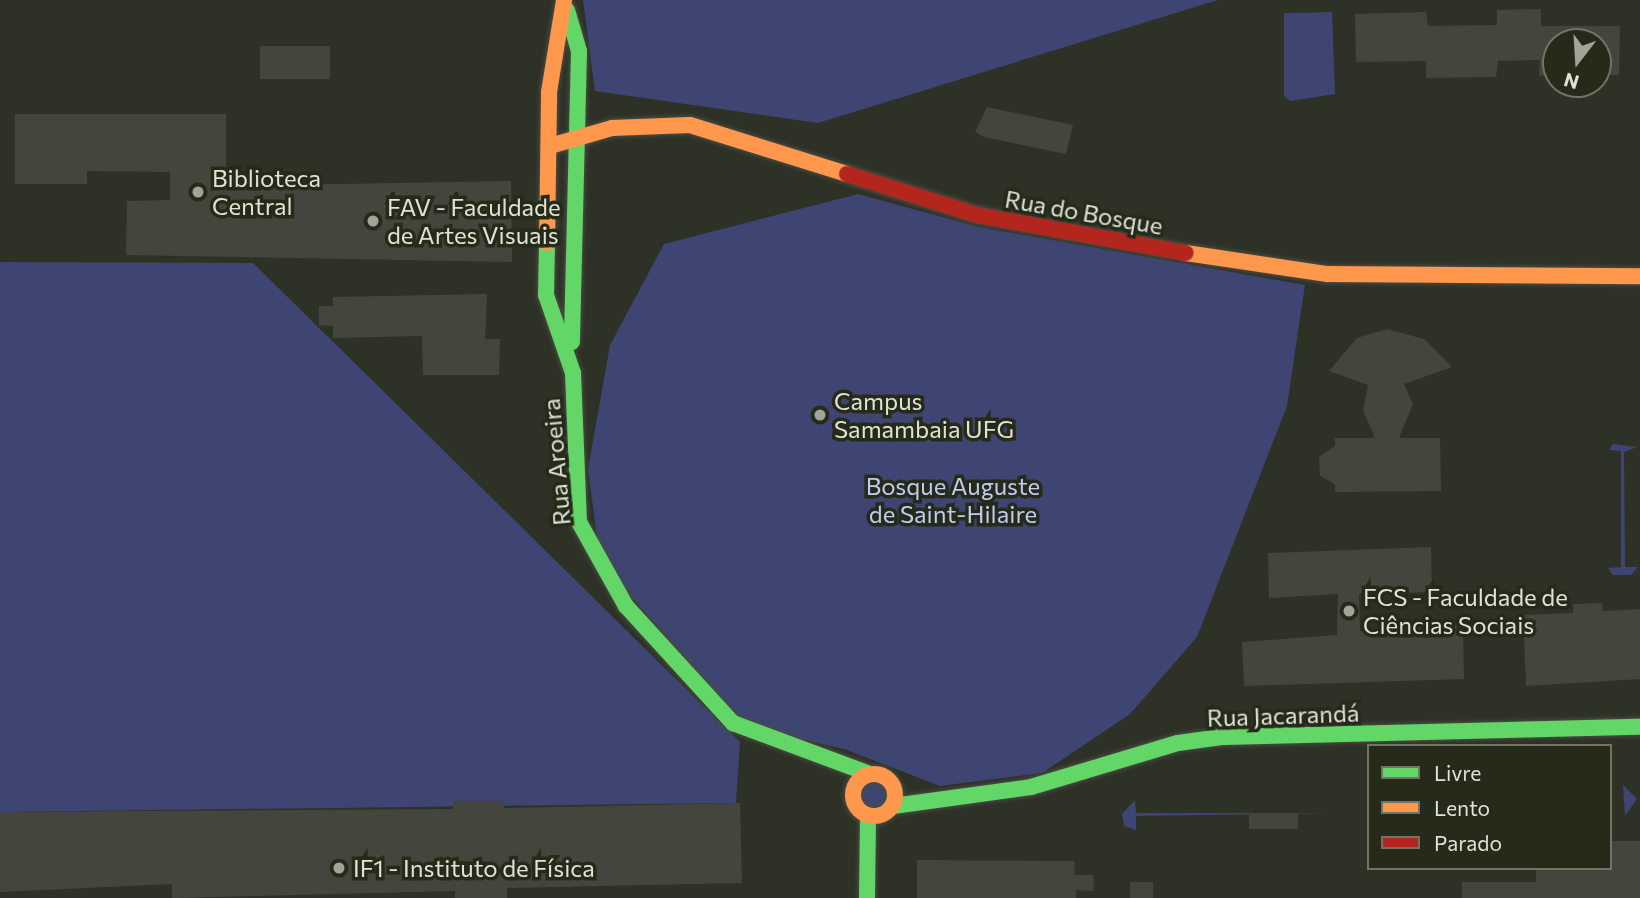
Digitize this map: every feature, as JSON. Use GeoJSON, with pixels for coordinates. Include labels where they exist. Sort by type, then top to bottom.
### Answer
{"type":"FeatureCollection","features":[{"type":"Feature","properties":{"kind":"street"},"geometry":{"type":"LineString","coordinates":[[565,4],[579,51],[578,140],[569,286],[573,373]]}},
{"type":"Feature","properties":{"kind":"street","name":"Rua Aroeira"},"geometry":{"type":"LineString","coordinates":[[565,4],[549,92],[546,295],[573,373],[579,522],[626,606],[733,723],[815,751],[870,774]]}},
{"type":"Feature","properties":{"kind":"street","name":"Rua do Bosque"},"geometry":{"type":"LineString","coordinates":[[578,140],[649,122],[690,125],[977,215],[1327,274],[1640,276]]}},
{"type":"Feature","properties":{"kind":"street"},"geometry":{"type":"LineString","coordinates":[[550,146],[578,140]]}},
{"type":"Feature","properties":{"kind":"street","name":"Rua do Bosque"},"geometry":{"type":"LineString","coordinates":[[1597,274],[1640,268]]}},
{"type":"Feature","properties":{"kind":"street","name":"Rua Jacarandá"},"geometry":{"type":"LineString","coordinates":[[960,793],[1031,788],[1178,743],[1222,737],[1640,729]]}},
{"type":"Feature","properties":{"kind":"street","name":"Rua Aroeira"},"geometry":{"type":"LineString","coordinates":[[815,751],[854,787]]}},
{"type":"Feature","properties":{"kind":"street"},"geometry":{"type":"LineString","coordinates":[[867,898],[868,816],[853,801],[854,787],[870,774],[960,793]]}},
{"type":"Feature","properties":{"kind":"street"},"geometry":{"type":"LineString","coordinates":[[888,779],[893,806]]}},
{"type":"Feature","properties":{"kind":"street"},"geometry":{"type":"LineString","coordinates":[[868,816],[893,806],[960,793]]}},
{"type":"Feature","properties":{"kind":"green space"},"geometry":{"type":"Polygon","coordinates":[[[583,0],[1218,0],[818,123],[595,91],[583,0]]]}},
{"type":"Feature","properties":{"kind":"green space"},"geometry":{"type":"Polygon","coordinates":[[[1332,12],[1335,94],[1290,101],[1284,96],[1284,13],[1332,12]]]}},
{"type":"Feature","properties":{"kind":"green space","name":"Bosque Auguste de Saint-Hilaire"},"geometry":{"type":"Polygon","coordinates":[[[858,194],[979,227],[1305,285],[1287,406],[1197,637],[1130,714],[1042,773],[940,786],[844,749],[745,726],[600,561],[588,469],[610,345],[664,244],[858,194]]]}},
{"type":"Feature","properties":{"kind":"green space"},"geometry":{"type":"Polygon","coordinates":[[[0,262],[253,263],[740,742],[736,803],[0,812],[0,262]]]}},
{"type":"Feature","properties":{"kind":"green space"},"geometry":{"type":"Polygon","coordinates":[[[1613,444],[1637,447],[1624,452],[1625,567],[1638,567],[1631,575],[1613,575],[1608,568],[1621,567],[1621,451],[1609,450],[1613,444]]]}},
{"type":"Feature","properties":{"kind":"green space"},"geometry":{"type":"Polygon","coordinates":[[[874,781],[883,785],[887,794],[883,803],[874,807],[865,803],[861,794],[865,785],[874,781]]]}},
{"type":"Feature","properties":{"kind":"green space"},"geometry":{"type":"Polygon","coordinates":[[[1623,785],[1637,799],[1625,816],[1623,785]]]}},
{"type":"Feature","properties":{"kind":"green space"},"geometry":{"type":"Polygon","coordinates":[[[1135,800],[1136,813],[1334,813],[1136,816],[1136,830],[1124,826],[1122,814],[1135,800]]]}},
{"type":"Feature","properties":{"kind":"building"},"geometry":{"type":"Polygon","coordinates":[[[1541,9],[1541,26],[1620,26],[1619,75],[1612,75],[1612,28],[1542,28],[1542,76],[1539,76],[1540,60],[1498,61],[1496,77],[1426,78],[1426,61],[1356,62],[1355,14],[1426,12],[1428,26],[1497,25],[1497,10],[1541,9]]]}},
{"type":"Feature","properties":{"kind":"building"},"geometry":{"type":"Polygon","coordinates":[[[260,46],[330,46],[330,79],[260,79],[260,46]]]}},
{"type":"Feature","properties":{"kind":"building"},"geometry":{"type":"Polygon","coordinates":[[[987,107],[1073,125],[1066,154],[984,137],[975,132],[987,107]]]}},
{"type":"Feature","properties":{"kind":"building"},"geometry":{"type":"Polygon","coordinates":[[[15,114],[226,114],[226,186],[511,181],[512,262],[126,255],[127,201],[170,200],[170,172],[87,171],[87,184],[15,184],[15,114]]]}},
{"type":"Feature","properties":{"kind":"building"},"geometry":{"type":"Polygon","coordinates":[[[487,294],[485,339],[500,339],[499,375],[423,375],[422,336],[333,338],[333,326],[319,325],[319,306],[333,306],[333,297],[487,294]]]}},
{"type":"Feature","properties":{"kind":"building"},"geometry":{"type":"Polygon","coordinates":[[[1387,329],[1424,339],[1452,367],[1404,384],[1413,404],[1399,438],[1440,438],[1441,491],[1335,492],[1335,484],[1320,476],[1319,457],[1335,446],[1335,438],[1375,438],[1363,410],[1368,385],[1329,371],[1357,338],[1387,329]]]}},
{"type":"Feature","properties":{"kind":"building","name":"FCS - Faculdade de Ciências Sociais"},"geometry":{"type":"Polygon","coordinates":[[[1431,547],[1432,592],[1359,594],[1360,631],[1463,625],[1464,679],[1244,686],[1242,642],[1337,635],[1338,594],[1269,598],[1268,553],[1431,547]]]}},
{"type":"Feature","properties":{"kind":"building"},"geometry":{"type":"Polygon","coordinates":[[[1602,603],[1603,611],[1640,609],[1640,679],[1526,686],[1523,615],[1573,613],[1573,604],[1602,603]]]}},
{"type":"Feature","properties":{"kind":"building"},"geometry":{"type":"Polygon","coordinates":[[[453,801],[504,801],[504,808],[740,803],[742,883],[507,888],[507,898],[455,898],[455,891],[172,898],[172,884],[0,892],[0,812],[453,809],[453,801]]]}},
{"type":"Feature","properties":{"kind":"building"},"geometry":{"type":"Polygon","coordinates":[[[1249,813],[1298,813],[1298,829],[1249,829],[1249,813]]]}},
{"type":"Feature","properties":{"kind":"building"},"geometry":{"type":"Polygon","coordinates":[[[1612,841],[1640,841],[1640,898],[1462,898],[1462,882],[1536,882],[1536,870],[1612,870],[1612,841]]]}},
{"type":"Feature","properties":{"kind":"building"},"geometry":{"type":"Polygon","coordinates":[[[917,860],[1074,861],[1075,875],[1093,875],[1094,891],[1076,890],[1076,898],[917,898],[917,860]]]}},
{"type":"Feature","properties":{"kind":"building"},"geometry":{"type":"Polygon","coordinates":[[[1130,882],[1153,882],[1153,898],[1130,898],[1130,882]]]}},
{"type":"Feature","properties":{"kind":"traffic: fast"},"geometry":{"type":"LineString","coordinates":[[567,10],[579,51],[572,342]]}},
{"type":"Feature","properties":{"kind":"traffic: fast"},"geometry":{"type":"LineString","coordinates":[[547,243],[546,295],[573,373],[579,522],[626,606],[733,723],[870,774]]}},
{"type":"Feature","properties":{"kind":"traffic: fast"},"geometry":{"type":"LineString","coordinates":[[893,806],[1031,787],[1178,743],[1222,737],[1640,727]]}},
{"type":"Feature","properties":{"kind":"traffic: fast"},"geometry":{"type":"LineString","coordinates":[[867,898],[868,816]]}},
{"type":"Feature","properties":{"kind":"traffic: slow"},"geometry":{"type":"LineString","coordinates":[[547,243],[549,92],[564,0]]}},
{"type":"Feature","properties":{"kind":"traffic: slow"},"geometry":{"type":"LineString","coordinates":[[550,146],[612,128],[690,125],[847,174]]}},
{"type":"Feature","properties":{"kind":"traffic: slow"},"geometry":{"type":"LineString","coordinates":[[1186,253],[1327,274],[1640,276]]}},
{"type":"Feature","properties":{"kind":"traffic: slow"},"geometry":{"type":"LineString","coordinates":[[874,774],[889,780],[895,795],[889,810],[874,816],[859,810],[853,795],[859,780],[874,774]]}},
{"type":"Feature","properties":{"kind":"traffic: jam"},"geometry":{"type":"LineString","coordinates":[[847,174],[977,215],[1186,253]]}},
{"type":"Feature","properties":{"kind":"place","name":"Biblioteca Central"},"geometry":{"type":"Point","coordinates":[198,192]}},
{"type":"Feature","properties":{"kind":"place","name":"FAV - Faculdade de Artes Visuais"},"geometry":{"type":"Point","coordinates":[373,221]}},
{"type":"Feature","properties":{"kind":"place","name":"Campus Samambaia UFG"},"geometry":{"type":"Point","coordinates":[820,415]}},
{"type":"Feature","properties":{"kind":"place","name":"FCS - Faculdade de Ciências Sociais"},"geometry":{"type":"Point","coordinates":[1349,611]}},
{"type":"Feature","properties":{"kind":"place","name":"IF1 - Instituto de Física"},"geometry":{"type":"Point","coordinates":[339,868]}}]}
